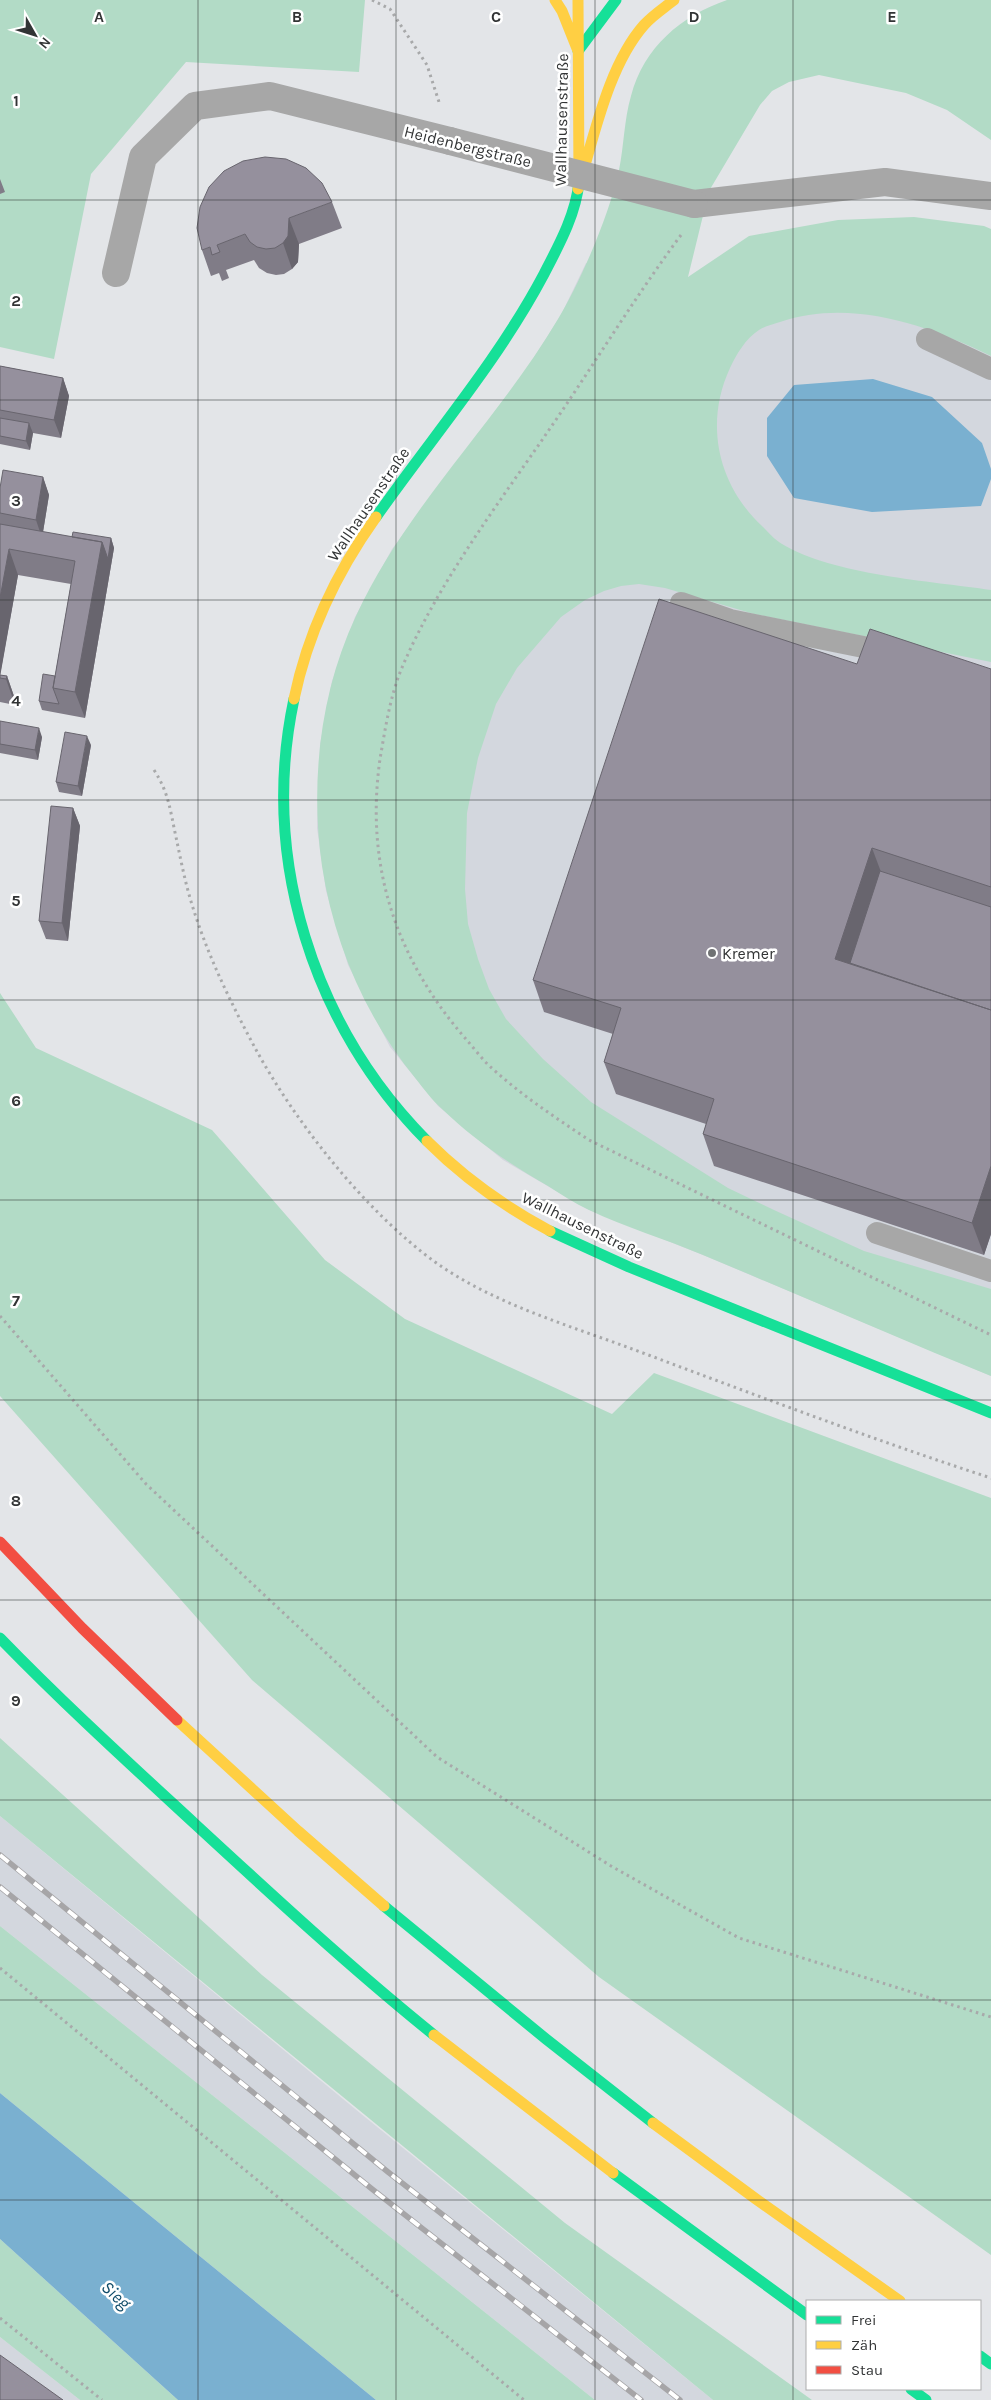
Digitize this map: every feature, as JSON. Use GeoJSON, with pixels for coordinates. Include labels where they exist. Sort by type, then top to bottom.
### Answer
{"type":"FeatureCollection","features":[{"type":"Feature","properties":{"kind":"main road"},"geometry":{"type":"LineString","coordinates":[[555,0],[562,11],[578,51]]}},
{"type":"Feature","properties":{"kind":"main road","name":"Wallhausenstraße"},"geometry":{"type":"LineString","coordinates":[[578,0],[578,189],[562,238],[537,290],[500,348],[370,525],[340,572],[317,623],[300,676],[288,730],[284,786],[286,850],[293,896],[307,950],[327,1002],[354,1051],[382,1094],[416,1133],[454,1168],[495,1200],[540,1226],[650,1275],[991,1413]]}},
{"type":"Feature","properties":{"kind":"main road"},"geometry":{"type":"LineString","coordinates":[[578,51],[616,0]]}},
{"type":"Feature","properties":{"kind":"main road"},"geometry":{"type":"LineString","coordinates":[[578,189],[607,99],[623,59],[644,26],[674,0]]}},
{"type":"Feature","properties":{"kind":"main road"},"geometry":{"type":"LineString","coordinates":[[3,1538],[59,1605],[144,1690],[284,1819],[421,1938],[554,2047],[691,2152],[815,2243],[899,2300]]}},
{"type":"Feature","properties":{"kind":"main road"},"geometry":{"type":"LineString","coordinates":[[0,1638],[109,1745],[377,1988],[531,2110],[649,2200],[806,2314]]}},
{"type":"Feature","properties":{"kind":"main road"},"geometry":{"type":"LineString","coordinates":[[912,2390],[926,2400]]}},
{"type":"Feature","properties":{"kind":"street","name":"Heidenbergstraße"},"geometry":{"type":"LineString","coordinates":[[116,273],[143,157],[195,106],[270,96],[698,204],[885,182],[991,196]]}},
{"type":"Feature","properties":{"kind":"lane"},"geometry":{"type":"LineString","coordinates":[[927,340],[991,369]]}},
{"type":"Feature","properties":{"kind":"lane"},"geometry":{"type":"LineString","coordinates":[[681,603],[730,620],[911,657]]}},
{"type":"Feature","properties":{"kind":"lane"},"geometry":{"type":"LineString","coordinates":[[877,1233],[991,1271]]}},
{"type":"Feature","properties":{"kind":"path"},"geometry":{"type":"LineString","coordinates":[[372,0],[390,9],[427,64],[450,141]]}},
{"type":"Feature","properties":{"kind":"path"},"geometry":{"type":"LineString","coordinates":[[698,204],[639,292],[596,362],[438,594],[400,671],[384,731],[376,790],[376,824],[380,871],[394,922],[426,988],[491,1068],[541,1109],[589,1140],[991,1335]]}},
{"type":"Feature","properties":{"kind":"path"},"geometry":{"type":"LineString","coordinates":[[154,770],[166,788],[194,910],[216,972],[255,1048],[296,1114],[344,1175],[388,1222],[436,1262],[488,1293],[855,1432],[991,1478]]}},
{"type":"Feature","properties":{"kind":"path"},"geometry":{"type":"LineString","coordinates":[[0,1316],[146,1484],[437,1757],[611,1866],[739,1938],[991,2017]]}},
{"type":"Feature","properties":{"kind":"path"},"geometry":{"type":"LineString","coordinates":[[0,1968],[524,2400]]}},
{"type":"Feature","properties":{"kind":"path"},"geometry":{"type":"LineString","coordinates":[[0,2318],[102,2400]]}},
{"type":"Feature","properties":{"kind":"shaded area"},"geometry":{"type":"Polygon","coordinates":[[[586,263],[991,323],[991,1376],[703,1255],[587,1209],[503,1160],[438,1106],[390,1047],[348,965],[326,891],[317,828],[320,744],[332,681],[355,617],[392,549],[526,370],[561,315],[586,263]]]}},
{"type":"Feature","properties":{"kind":"shaded area"},"geometry":{"type":"Polygon","coordinates":[[[0,1816],[360,2113],[713,2400],[595,2400],[0,1926],[0,1816]]]}},
{"type":"Feature","properties":{"kind":"shaded area"},"geometry":{"type":"Polygon","coordinates":[[[0,2337],[80,2400],[0,2400],[0,2337]]]}},
{"type":"Feature","properties":{"kind":"green space"},"geometry":{"type":"Polygon","coordinates":[[[0,0],[365,0],[359,72],[186,62],[91,174],[54,359],[0,347],[0,0]]]}},
{"type":"Feature","properties":{"kind":"green space"},"geometry":{"type":"Polygon","coordinates":[[[727,0],[991,0],[991,140],[947,110],[906,93],[819,75],[789,82],[772,91],[760,105],[709,191],[688,277],[749,236],[838,220],[914,217],[984,226],[991,229],[991,356],[941,334],[888,318],[834,313],[807,315],[780,322],[764,327],[754,333],[735,358],[722,389],[717,432],[720,453],[726,473],[735,492],[747,510],[782,544],[803,555],[855,570],[912,580],[991,590],[991,662],[754,614],[665,588],[639,584],[621,586],[604,591],[585,600],[561,617],[517,668],[496,704],[478,758],[467,813],[465,889],[468,924],[489,989],[506,1019],[543,1059],[591,1102],[728,1188],[774,1210],[864,1251],[991,1289],[991,1376],[703,1255],[589,1210],[505,1160],[434,1102],[398,1056],[367,1005],[355,979],[344,952],[327,895],[322,866],[317,803],[321,738],[334,675],[356,616],[400,538],[508,394],[534,357],[567,303],[594,246],[609,206],[619,170],[631,96],[637,78],[645,63],[655,48],[680,24],[694,15],[727,0]]]}},
{"type":"Feature","properties":{"kind":"green space"},"geometry":{"type":"Polygon","coordinates":[[[0,993],[36,1048],[212,1130],[325,1260],[405,1319],[612,1414],[654,1373],[991,1498],[991,2255],[599,1977],[252,1680],[0,1396],[0,993]]]}},
{"type":"Feature","properties":{"kind":"green space"},"geometry":{"type":"Polygon","coordinates":[[[0,1738],[262,1975],[565,2223],[812,2400],[713,2400],[0,1816],[0,1738]]]}},
{"type":"Feature","properties":{"kind":"green space"},"geometry":{"type":"Polygon","coordinates":[[[0,1926],[595,2400],[376,2400],[0,2093],[0,1926]]]}},
{"type":"Feature","properties":{"kind":"green space"},"geometry":{"type":"Polygon","coordinates":[[[0,2239],[178,2400],[80,2400],[0,2337],[0,2239]]]}},
{"type":"Feature","properties":{"kind":"water"},"geometry":{"type":"Polygon","coordinates":[[[873,379],[932,397],[982,443],[991,469],[991,479],[981,506],[872,512],[794,498],[767,456],[767,418],[794,385],[873,379]]]}},
{"type":"Feature","properties":{"kind":"water","name":"Sieg"},"geometry":{"type":"Polygon","coordinates":[[[0,2093],[376,2400],[178,2400],[0,2239],[0,2093]]]}},
{"type":"Feature","properties":{"kind":"building"},"geometry":{"type":"Polygon","coordinates":[[[265,157],[286,159],[306,168],[322,183],[332,202],[289,218],[288,236],[283,243],[275,248],[257,247],[250,242],[245,234],[217,245],[220,252],[212,255],[210,247],[202,250],[197,228],[200,207],[209,187],[224,171],[243,161],[265,157]]]}},
{"type":"Feature","properties":{"kind":"building"},"geometry":{"type":"Polygon","coordinates":[[[0,366],[63,378],[54,420],[0,410],[0,366]]]}},
{"type":"Feature","properties":{"kind":"building"},"geometry":{"type":"Polygon","coordinates":[[[0,418],[29,423],[26,441],[0,436],[0,418]]]}},
{"type":"Feature","properties":{"kind":"building"},"geometry":{"type":"Polygon","coordinates":[[[3,470],[43,477],[36,520],[0,513],[0,488],[3,470]]]}},
{"type":"Feature","properties":{"kind":"building"},"geometry":{"type":"Polygon","coordinates":[[[0,524],[102,542],[75,692],[53,688],[75,561],[9,549],[0,598],[0,524]]]}},
{"type":"Feature","properties":{"kind":"building"},"geometry":{"type":"Polygon","coordinates":[[[73,532],[111,538],[108,559],[102,542],[72,537],[73,532]]]}},
{"type":"Feature","properties":{"kind":"building","name":"Kremer"},"geometry":{"type":"Polygon","coordinates":[[[659,599],[857,664],[870,629],[991,669],[991,887],[872,848],[835,959],[991,1010],[991,1166],[972,1223],[703,1134],[714,1099],[604,1062],[621,1008],[533,980],[659,599]]]}},
{"type":"Feature","properties":{"kind":"building"},"geometry":{"type":"Polygon","coordinates":[[[43,674],[55,676],[53,688],[59,704],[39,701],[43,674]]]}},
{"type":"Feature","properties":{"kind":"building"},"geometry":{"type":"Polygon","coordinates":[[[0,675],[7,676],[6,679],[0,678],[0,675]]]}},
{"type":"Feature","properties":{"kind":"building"},"geometry":{"type":"Polygon","coordinates":[[[0,721],[39,728],[35,750],[0,744],[0,721]]]}},
{"type":"Feature","properties":{"kind":"building"},"geometry":{"type":"Polygon","coordinates":[[[65,732],[87,736],[78,786],[56,782],[65,732]]]}},
{"type":"Feature","properties":{"kind":"building"},"geometry":{"type":"Polygon","coordinates":[[[51,806],[73,808],[62,923],[39,921],[51,806]]]}},
{"type":"Feature","properties":{"kind":"building"},"geometry":{"type":"Polygon","coordinates":[[[880,871],[991,907],[991,1010],[850,963],[880,871]]]}},
{"type":"Feature","properties":{"kind":"building"},"geometry":{"type":"Polygon","coordinates":[[[0,2355],[63,2400],[0,2400],[0,2355]]]}},
{"type":"Feature","properties":{"kind":"railway"},"geometry":{"type":"LineString","coordinates":[[0,1855],[388,2172],[680,2400]]}},
{"type":"Feature","properties":{"kind":"railway"},"geometry":{"type":"LineString","coordinates":[[0,1887],[372,2189],[641,2400]]}},
{"type":"Feature","properties":{"kind":"traffic: fast"},"geometry":{"type":"LineString","coordinates":[[578,51],[616,0]]}},
{"type":"Feature","properties":{"kind":"traffic: fast"},"geometry":{"type":"LineString","coordinates":[[376,517],[486,368],[526,306],[566,229],[574,206],[579,182]]}},
{"type":"Feature","properties":{"kind":"traffic: fast"},"geometry":{"type":"LineString","coordinates":[[294,699],[285,759],[284,819],[291,879],[305,937],[326,993],[353,1046],[387,1096],[427,1141]]}},
{"type":"Feature","properties":{"kind":"traffic: fast"},"geometry":{"type":"LineString","coordinates":[[550,1231],[629,1267],[991,1413]]}},
{"type":"Feature","properties":{"kind":"traffic: fast"},"geometry":{"type":"LineString","coordinates":[[0,1638],[96,1733],[254,1878],[342,1958],[434,2035]]}},
{"type":"Feature","properties":{"kind":"traffic: fast"},"geometry":{"type":"LineString","coordinates":[[384,1906],[546,2039],[653,2123]]}},
{"type":"Feature","properties":{"kind":"traffic: fast"},"geometry":{"type":"LineString","coordinates":[[613,2173],[806,2314]]}},
{"type":"Feature","properties":{"kind":"traffic: fast"},"geometry":{"type":"LineString","coordinates":[[981,2357],[991,2364]]}},
{"type":"Feature","properties":{"kind":"traffic: fast"},"geometry":{"type":"LineString","coordinates":[[912,2390],[926,2400]]}},
{"type":"Feature","properties":{"kind":"traffic: slow"},"geometry":{"type":"LineString","coordinates":[[555,0],[562,11],[578,51]]}},
{"type":"Feature","properties":{"kind":"traffic: slow"},"geometry":{"type":"LineString","coordinates":[[578,0],[579,182]]}},
{"type":"Feature","properties":{"kind":"traffic: slow"},"geometry":{"type":"LineString","coordinates":[[578,189],[596,125],[621,61],[631,42],[644,25],[674,0]]}},
{"type":"Feature","properties":{"kind":"traffic: slow"},"geometry":{"type":"LineString","coordinates":[[294,699],[307,650],[325,604],[348,560],[376,517]]}},
{"type":"Feature","properties":{"kind":"traffic: slow"},"geometry":{"type":"LineString","coordinates":[[427,1141],[455,1167],[485,1190],[517,1212],[550,1231]]}},
{"type":"Feature","properties":{"kind":"traffic: slow"},"geometry":{"type":"LineString","coordinates":[[177,1720],[298,1831],[384,1906]]}},
{"type":"Feature","properties":{"kind":"traffic: slow"},"geometry":{"type":"LineString","coordinates":[[434,2035],[613,2173]]}},
{"type":"Feature","properties":{"kind":"traffic: slow"},"geometry":{"type":"LineString","coordinates":[[653,2123],[899,2300]]}},
{"type":"Feature","properties":{"kind":"traffic: jam"},"geometry":{"type":"LineString","coordinates":[[0,1542],[82,1628],[177,1720]]}},
{"type":"Feature","properties":{"kind":"place","name":"Kremer"},"geometry":{"type":"Point","coordinates":[712,953]}}]}
